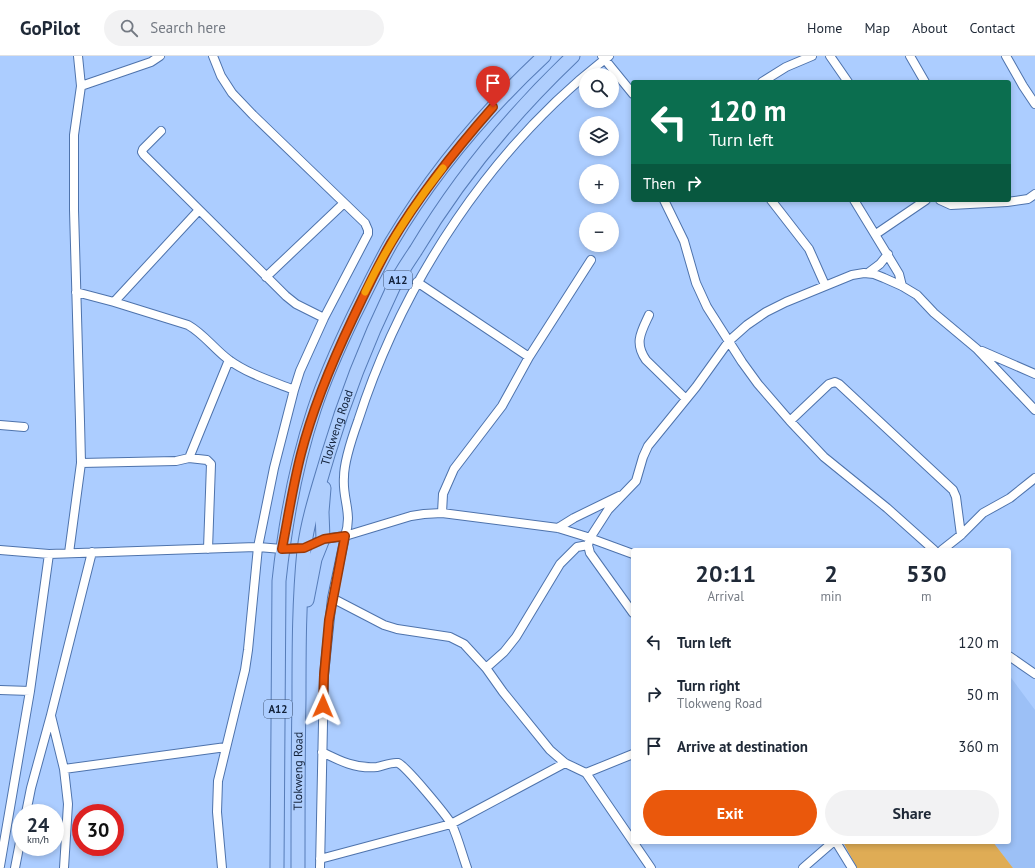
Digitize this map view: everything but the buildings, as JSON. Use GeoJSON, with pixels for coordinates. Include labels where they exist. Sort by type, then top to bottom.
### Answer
{"type":"FeatureCollection","features":[{"type":"Feature","properties":{"kind":"main road","name":"Tlokweng Road"},"geometry":{"type":"LineString","coordinates":[[277,868],[279,581],[282,549],[301,454],[314,410],[335,355],[369,285],[392,243],[428,187],[478,124],[514,84],[544,56]]}},
{"type":"Feature","properties":{"kind":"main road","name":"Tlokweng Road"},"geometry":{"type":"LineString","coordinates":[[298,868],[299,638],[304,548],[313,505],[336,428],[358,366],[398,280],[429,227],[461,181],[498,134],[544,84],[570,59]]}},
{"type":"Feature","properties":{"kind":"main road"},"geometry":{"type":"LineString","coordinates":[[299,638],[301,620],[315,558],[324,539],[322,517],[324,470]]}},
{"type":"Feature","properties":{"kind":"street"},"geometry":{"type":"LineString","coordinates":[[69,553],[81,463],[74,210],[74,135],[81,86],[78,56]]}},
{"type":"Feature","properties":{"kind":"street"},"geometry":{"type":"LineString","coordinates":[[81,86],[151,62],[160,56]]}},
{"type":"Feature","properties":{"kind":"street"},"geometry":{"type":"LineString","coordinates":[[213,56],[221,76],[232,93],[253,116],[367,226],[368,234],[308,352],[294,390],[274,468],[258,547],[246,664],[218,781],[217,812],[222,868]]}},
{"type":"Feature","properties":{"kind":"street"},"geometry":{"type":"LineString","coordinates":[[570,59],[579,56]]}},
{"type":"Feature","properties":{"kind":"street"},"geometry":{"type":"LineString","coordinates":[[773,79],[786,67],[812,56]]}},
{"type":"Feature","properties":{"kind":"street"},"geometry":{"type":"LineString","coordinates":[[830,56],[847,80]]}},
{"type":"Feature","properties":{"kind":"street"},"geometry":{"type":"LineString","coordinates":[[910,56],[924,80]]}},
{"type":"Feature","properties":{"kind":"street"},"geometry":{"type":"LineString","coordinates":[[1006,56],[1035,104]]}},
{"type":"Feature","properties":{"kind":"street"},"geometry":{"type":"LineString","coordinates":[[565,763],[451,824],[320,864],[324,675],[332,598],[348,527],[344,477],[358,421],[392,333],[417,282],[466,206],[533,125],[568,90],[605,57],[631,91]]}},
{"type":"Feature","properties":{"kind":"street"},"geometry":{"type":"LineString","coordinates":[[161,131],[143,149],[142,152],[286,296],[296,304],[324,318]]}},
{"type":"Feature","properties":{"kind":"street"},"geometry":{"type":"LineString","coordinates":[[945,202],[951,205],[1012,202],[1028,199],[1035,194]]}},
{"type":"Feature","properties":{"kind":"street"},"geometry":{"type":"LineString","coordinates":[[665,202],[684,241],[698,289],[707,307],[758,384],[790,422],[824,457],[887,508],[932,548]]}},
{"type":"Feature","properties":{"kind":"street"},"geometry":{"type":"LineString","coordinates":[[773,202],[809,249],[825,285]]}},
{"type":"Feature","properties":{"kind":"street"},"geometry":{"type":"LineString","coordinates":[[855,202],[888,254],[899,274],[902,286]]}},
{"type":"Feature","properties":{"kind":"street"},"geometry":{"type":"LineString","coordinates":[[876,234],[923,202]]}},
{"type":"Feature","properties":{"kind":"street"},"geometry":{"type":"LineString","coordinates":[[266,277],[344,203]]}},
{"type":"Feature","properties":{"kind":"street"},"geometry":{"type":"LineString","coordinates":[[114,302],[199,210]]}},
{"type":"Feature","properties":{"kind":"street"},"geometry":{"type":"LineString","coordinates":[[868,273],[880,264],[888,254]]}},
{"type":"Feature","properties":{"kind":"street"},"geometry":{"type":"LineString","coordinates":[[442,513],[443,494],[454,469],[502,406],[529,358],[591,260]]}},
{"type":"Feature","properties":{"kind":"street"},"geometry":{"type":"LineString","coordinates":[[486,668],[504,652],[516,637],[560,564],[578,547],[589,541],[608,510],[636,481],[648,446],[686,399],[729,341],[747,325],[766,312],[786,302],[852,275],[868,273],[902,286],[917,295],[934,313],[977,349],[1035,410]]}},
{"type":"Feature","properties":{"kind":"street"},"geometry":{"type":"LineString","coordinates":[[417,282],[529,358]]}},
{"type":"Feature","properties":{"kind":"street"},"geometry":{"type":"LineString","coordinates":[[76,292],[188,325],[198,331],[229,360],[254,374],[294,390]]}},
{"type":"Feature","properties":{"kind":"street"},"geometry":{"type":"LineString","coordinates":[[649,315],[642,330],[639,340],[639,347],[646,360],[686,399]]}},
{"type":"Feature","properties":{"kind":"street"},"geometry":{"type":"LineString","coordinates":[[977,349],[1035,374]]}},
{"type":"Feature","properties":{"kind":"street"},"geometry":{"type":"LineString","coordinates":[[189,458],[229,360]]}},
{"type":"Feature","properties":{"kind":"street"},"geometry":{"type":"LineString","coordinates":[[790,422],[829,384],[835,382],[839,384],[953,490],[956,497],[961,535]]}},
{"type":"Feature","properties":{"kind":"street"},"geometry":{"type":"LineString","coordinates":[[0,425],[24,427]]}},
{"type":"Feature","properties":{"kind":"street"},"geometry":{"type":"LineString","coordinates":[[81,463],[176,461],[189,458],[206,460],[211,464],[208,549]]}},
{"type":"Feature","properties":{"kind":"street"},"geometry":{"type":"LineString","coordinates":[[945,548],[961,535],[983,513],[1010,498],[1035,478]]}},
{"type":"Feature","properties":{"kind":"street"},"geometry":{"type":"LineString","coordinates":[[558,528],[623,494]]}},
{"type":"Feature","properties":{"kind":"street"},"geometry":{"type":"LineString","coordinates":[[0,550],[49,554],[258,547],[282,549],[304,548],[324,539],[345,536],[411,516],[442,513],[558,528],[589,541],[631,553]]}},
{"type":"Feature","properties":{"kind":"street"},"geometry":{"type":"LineString","coordinates":[[589,541],[590,553],[631,610]]}},
{"type":"Feature","properties":{"kind":"street"},"geometry":{"type":"LineString","coordinates":[[28,804],[92,552]]}},
{"type":"Feature","properties":{"kind":"street"},"geometry":{"type":"LineString","coordinates":[[0,866],[30,691],[49,554]]}},
{"type":"Feature","properties":{"kind":"street"},"geometry":{"type":"LineString","coordinates":[[332,598],[384,625],[397,629],[440,635],[459,641],[470,649],[550,750],[565,763],[586,773],[631,839]]}},
{"type":"Feature","properties":{"kind":"street"},"geometry":{"type":"LineString","coordinates":[[1011,657],[1035,674]]}},
{"type":"Feature","properties":{"kind":"street"},"geometry":{"type":"LineString","coordinates":[[0,690],[30,691]]}},
{"type":"Feature","properties":{"kind":"street"},"geometry":{"type":"LineString","coordinates":[[51,715],[64,769],[68,804],[64,868]]}},
{"type":"Feature","properties":{"kind":"street"},"geometry":{"type":"LineString","coordinates":[[64,769],[226,748]]}},
{"type":"Feature","properties":{"kind":"street"},"geometry":{"type":"LineString","coordinates":[[322,752],[349,765],[365,768],[398,764],[412,774],[451,824],[466,868]]}},
{"type":"Feature","properties":{"kind":"street"},"geometry":{"type":"LineString","coordinates":[[586,773],[631,755]]}},
{"type":"Feature","properties":{"kind":"street"},"geometry":{"type":"LineString","coordinates":[[635,844],[651,868]]}},
{"type":"Feature","properties":{"kind":"street"},"geometry":{"type":"LineString","coordinates":[[803,868],[831,844]]}},
{"type":"Feature","properties":{"kind":"street"},"geometry":{"type":"LineString","coordinates":[[837,844],[852,868]]}},
{"type":"Feature","properties":{"kind":"street"},"geometry":{"type":"LineString","coordinates":[[15,868],[17,856]]}},
{"type":"Feature","properties":{"kind":"shaded area"},"geometry":{"type":"Polygon","coordinates":[[[1011,678],[1035,710],[1035,868],[1013,868],[995,844],[1011,844],[1011,678]]]}},
{"type":"Feature","properties":{"kind":"shaded area"},"geometry":{"type":"Polygon","coordinates":[[[844,844],[995,844],[1013,868],[857,868],[844,844]]]}},
{"type":"Feature","properties":{"kind":"slow traffic"},"geometry":{"type":"LineString","coordinates":[[365,292],[392,243],[428,187],[443,168]]}},
{"type":"Feature","properties":{"kind":"route"},"geometry":{"type":"LineString","coordinates":[[323,706],[329,620],[345,536],[324,539],[304,548],[282,549],[301,454],[314,410],[335,355],[369,285],[392,243],[428,187],[493,107]]}}]}
